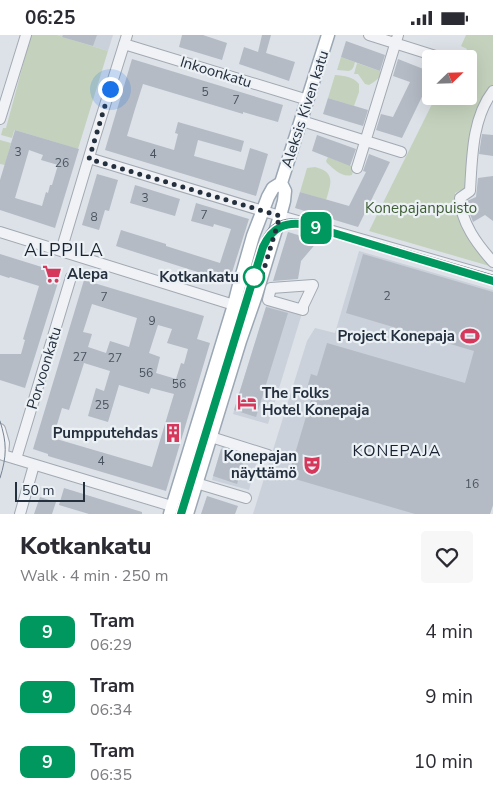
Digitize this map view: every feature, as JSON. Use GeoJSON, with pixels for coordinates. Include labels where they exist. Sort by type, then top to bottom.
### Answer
{"type":"FeatureCollection","features":[{"type":"Feature","properties":{"kind":"main road","name":"Aleksis Kiven katu"},"geometry":{"type":"LineString","coordinates":[[171,510],[234,305],[253,236],[272,188],[281,183],[328,35]]}},
{"type":"Feature","properties":{"kind":"main road","name":"Aleksis Kiven katu"},"geometry":{"type":"LineString","coordinates":[[187,513],[280,216],[285,191],[281,183]]}},
{"type":"Feature","properties":{"kind":"street"},"geometry":{"type":"LineString","coordinates":[[0,119],[26,35]]}},
{"type":"Feature","properties":{"kind":"street"},"geometry":{"type":"LineString","coordinates":[[369,35],[397,39],[423,50]]}},
{"type":"Feature","properties":{"kind":"street"},"geometry":{"type":"LineString","coordinates":[[61,251],[126,39]]}},
{"type":"Feature","properties":{"kind":"street","name":"Inkoonkatu"},"geometry":{"type":"LineString","coordinates":[[126,39],[308,99]]}},
{"type":"Feature","properties":{"kind":"street"},"geometry":{"type":"LineString","coordinates":[[357,168],[397,39]]}},
{"type":"Feature","properties":{"kind":"street"},"geometry":{"type":"LineString","coordinates":[[493,91],[484,106],[476,132],[470,191],[460,199],[460,206],[470,231],[493,262]]}},
{"type":"Feature","properties":{"kind":"street"},"geometry":{"type":"LineString","coordinates":[[302,121],[401,152]]}},
{"type":"Feature","properties":{"kind":"street"},"geometry":{"type":"LineString","coordinates":[[89,159],[493,277]]}},
{"type":"Feature","properties":{"kind":"street"},"geometry":{"type":"LineString","coordinates":[[0,232],[250,311]]}},
{"type":"Feature","properties":{"kind":"street","name":"Porvoonkatu"},"geometry":{"type":"LineString","coordinates":[[16,459],[71,277]]}},
{"type":"Feature","properties":{"kind":"street"},"geometry":{"type":"LineString","coordinates":[[0,429],[4,443],[2,457],[16,459],[171,510],[187,513]]}},
{"type":"Feature","properties":{"kind":"street"},"geometry":{"type":"LineString","coordinates":[[211,437],[268,455]]}},
{"type":"Feature","properties":{"kind":"street"},"geometry":{"type":"LineString","coordinates":[[20,514],[34,465]]}},
{"type":"Feature","properties":{"kind":"street"},"geometry":{"type":"LineString","coordinates":[[196,483],[239,499]]}},
{"type":"Feature","properties":{"kind":"shaded area"},"geometry":{"type":"Polygon","coordinates":[[[57,35],[113,35],[108,51],[57,35]]]}},
{"type":"Feature","properties":{"kind":"shaded area"},"geometry":{"type":"Polygon","coordinates":[[[359,251],[493,290],[493,505],[490,514],[253,514],[307,341],[315,328],[335,333],[359,251]]]}},
{"type":"Feature","properties":{"kind":"shaded area"},"geometry":{"type":"Polygon","coordinates":[[[268,300],[303,310],[268,424],[233,414],[268,300]]]}},
{"type":"Feature","properties":{"kind":"shaded area"},"geometry":{"type":"Polygon","coordinates":[[[222,446],[258,458],[249,490],[212,480],[222,446]]]}},
{"type":"Feature","properties":{"kind":"green space"},"geometry":{"type":"Polygon","coordinates":[[[31,35],[57,35],[108,51],[78,149],[15,130],[12,138],[1,135],[3,128],[6,128],[31,35]]]}},
{"type":"Feature","properties":{"kind":"green space","name":"Konepajanpuisto"},"geometry":{"type":"Polygon","coordinates":[[[466,35],[493,35],[493,86],[473,126],[468,146],[465,188],[455,193],[456,205],[472,244],[493,267],[369,231],[432,105],[478,105],[478,50],[466,50],[461,46],[466,35]]]}},
{"type":"Feature","properties":{"kind":"green space"},"geometry":{"type":"Polygon","coordinates":[[[341,57],[355,62],[351,70],[337,70],[341,57]]]}},
{"type":"Feature","properties":{"kind":"green space"},"geometry":{"type":"Polygon","coordinates":[[[357,63],[383,72],[373,83],[365,84],[358,74],[354,74],[357,63]]]}},
{"type":"Feature","properties":{"kind":"green space"},"geometry":{"type":"Polygon","coordinates":[[[335,75],[351,78],[359,84],[359,92],[354,106],[328,98],[335,75]]]}},
{"type":"Feature","properties":{"kind":"green space"},"geometry":{"type":"Polygon","coordinates":[[[0,140],[11,143],[5,165],[0,164],[0,140]]]}},
{"type":"Feature","properties":{"kind":"green space"},"geometry":{"type":"Polygon","coordinates":[[[328,157],[354,167],[352,175],[348,176],[335,170],[327,163],[328,157]]]}},
{"type":"Feature","properties":{"kind":"green space"},"geometry":{"type":"Polygon","coordinates":[[[315,167],[322,169],[329,175],[330,184],[326,200],[300,192],[307,168],[315,167]]]}},
{"type":"Feature","properties":{"kind":"building"},"geometry":{"type":"Polygon","coordinates":[[[63,35],[97,35],[93,46],[62,37],[63,35]]]}},
{"type":"Feature","properties":{"kind":"building"},"geometry":{"type":"Polygon","coordinates":[[[182,35],[203,35],[227,43],[222,60],[179,47],[182,35]]]}},
{"type":"Feature","properties":{"kind":"building"},"geometry":{"type":"Polygon","coordinates":[[[262,35],[271,35],[266,53],[295,62],[289,81],[239,64],[244,47],[258,52],[262,35]]]}},
{"type":"Feature","properties":{"kind":"building"},"geometry":{"type":"Polygon","coordinates":[[[346,41],[385,55],[380,71],[341,57],[346,41]]]}},
{"type":"Feature","properties":{"kind":"building"},"geometry":{"type":"Polygon","coordinates":[[[132,59],[283,105],[278,122],[243,112],[243,114],[143,84],[135,109],[127,136],[174,150],[178,134],[175,133],[178,122],[244,141],[241,152],[198,140],[194,156],[244,170],[250,148],[268,154],[256,196],[105,150],[132,59]]]}},
{"type":"Feature","properties":{"kind":"building"},"geometry":{"type":"Polygon","coordinates":[[[398,59],[422,68],[422,97],[402,138],[376,130],[381,114],[393,117],[410,82],[393,76],[398,59]]]}},
{"type":"Feature","properties":{"kind":"building"},"geometry":{"type":"Polygon","coordinates":[[[328,98],[368,110],[363,126],[323,114],[328,98]]]}},
{"type":"Feature","properties":{"kind":"building"},"geometry":{"type":"Polygon","coordinates":[[[15,130],[79,149],[55,228],[0,210],[0,180],[15,130]],[[29,150],[15,198],[42,206],[46,192],[48,193],[50,185],[52,185],[58,165],[41,160],[43,155],[29,150]]]}},
{"type":"Feature","properties":{"kind":"building"},"geometry":{"type":"Polygon","coordinates":[[[482,134],[493,135],[493,156],[479,154],[482,134]]]}},
{"type":"Feature","properties":{"kind":"building"},"geometry":{"type":"Polygon","coordinates":[[[317,135],[356,149],[350,166],[312,151],[317,135]]]}},
{"type":"Feature","properties":{"kind":"building"},"geometry":{"type":"Polygon","coordinates":[[[369,154],[390,162],[358,227],[295,208],[300,192],[349,206],[366,172],[363,171],[369,154]]]}},
{"type":"Feature","properties":{"kind":"building"},"geometry":{"type":"Polygon","coordinates":[[[97,174],[118,180],[109,211],[105,210],[99,230],[82,225],[97,174]]]}},
{"type":"Feature","properties":{"kind":"building"},"geometry":{"type":"Polygon","coordinates":[[[493,176],[493,221],[485,215],[473,222],[467,201],[476,197],[478,178],[493,176]]]}},
{"type":"Feature","properties":{"kind":"building"},"geometry":{"type":"Polygon","coordinates":[[[135,185],[180,199],[175,216],[130,203],[135,185]]]}},
{"type":"Feature","properties":{"kind":"building"},"geometry":{"type":"Polygon","coordinates":[[[196,203],[249,219],[229,282],[116,246],[121,230],[220,263],[231,229],[214,224],[213,227],[191,221],[196,203]]]}},
{"type":"Feature","properties":{"kind":"building"},"geometry":{"type":"Polygon","coordinates":[[[288,232],[318,241],[301,261],[298,279],[273,281],[288,232]]]}},
{"type":"Feature","properties":{"kind":"building"},"geometry":{"type":"Polygon","coordinates":[[[0,254],[61,273],[25,388],[0,380],[0,354],[21,354],[25,340],[23,339],[39,286],[0,275],[0,254]]]}},
{"type":"Feature","properties":{"kind":"building"},"geometry":{"type":"Polygon","coordinates":[[[363,254],[493,292],[493,505],[490,514],[415,514],[288,477],[311,400],[304,398],[311,374],[317,376],[327,343],[465,383],[474,351],[346,313],[363,254]]]}},
{"type":"Feature","properties":{"kind":"building"},"geometry":{"type":"Polygon","coordinates":[[[84,280],[204,316],[197,339],[210,343],[166,491],[48,456],[48,454],[33,449],[84,280]],[[92,304],[83,332],[92,334],[88,347],[106,353],[110,341],[129,347],[137,318],[92,304]],[[158,325],[149,353],[160,357],[156,373],[176,379],[181,363],[184,364],[188,349],[167,343],[172,329],[158,325]],[[84,363],[69,410],[62,408],[53,438],[152,467],[174,394],[151,388],[149,394],[119,385],[108,422],[88,416],[96,388],[104,391],[110,371],[84,363]]]}},
{"type":"Feature","properties":{"kind":"building"},"geometry":{"type":"Polygon","coordinates":[[[266,307],[288,313],[256,417],[234,410],[266,307]]]}},
{"type":"Feature","properties":{"kind":"building"},"geometry":{"type":"Polygon","coordinates":[[[221,449],[245,457],[237,484],[213,476],[221,449]]]}},
{"type":"Feature","properties":{"kind":"building"},"geometry":{"type":"Polygon","coordinates":[[[64,488],[142,512],[142,514],[89,514],[59,505],[64,488]]]}},
{"type":"Feature","properties":{"kind":"building"},"geometry":{"type":"Polygon","coordinates":[[[207,496],[238,506],[235,514],[201,514],[207,496]]]}},
{"type":"Feature","properties":{"kind":"building"},"geometry":{"type":"Polygon","coordinates":[[[40,497],[56,502],[52,514],[34,514],[40,497]]]}},
{"type":"Feature","properties":{"kind":"tram line"},"geometry":{"type":"LineString","coordinates":[[176,514],[260,244],[266,231],[275,223],[287,219],[301,219],[493,275]]}},
{"type":"Feature","properties":{"kind":"tram line","name":"9"},"geometry":{"type":"LineString","coordinates":[[181,514],[263,247],[269,236],[278,228],[292,224],[307,225],[493,281]]}},
{"type":"Feature","properties":{"kind":"tram line"},"geometry":{"type":"LineString","coordinates":[[0,421],[5,449],[0,478]]}},
{"type":"Feature","properties":{"kind":"place","name":"Alepa"},"geometry":{"type":"Point","coordinates":[52,274]}},
{"type":"Feature","properties":{"kind":"place","name":"Kotkankatu"},"geometry":{"type":"Point","coordinates":[254,277]}},
{"type":"Feature","properties":{"kind":"place","name":"Project Konepaja"},"geometry":{"type":"Point","coordinates":[470,336]}},
{"type":"Feature","properties":{"kind":"place","name":"The Folks Hotel Konepaja"},"geometry":{"type":"Point","coordinates":[247,402]}},
{"type":"Feature","properties":{"kind":"place","name":"Pumpputehdas"},"geometry":{"type":"Point","coordinates":[173,433]}},
{"type":"Feature","properties":{"kind":"place","name":"Konepajan näyttämö"},"geometry":{"type":"Point","coordinates":[312,465]}},
{"type":"Feature","properties":{"kind":"district","name":"ALPPILA"},"geometry":{"type":"Point","coordinates":[64,250]}},
{"type":"Feature","properties":{"kind":"district","name":"KONEPAJA"},"geometry":{"type":"Point","coordinates":[397,451]}},
{"type":"Feature","properties":{"kind":"route"},"geometry":{"type":"LineString","coordinates":[[110,89],[94,137],[89,159],[280,216],[261,279],[254,277]]}}]}
